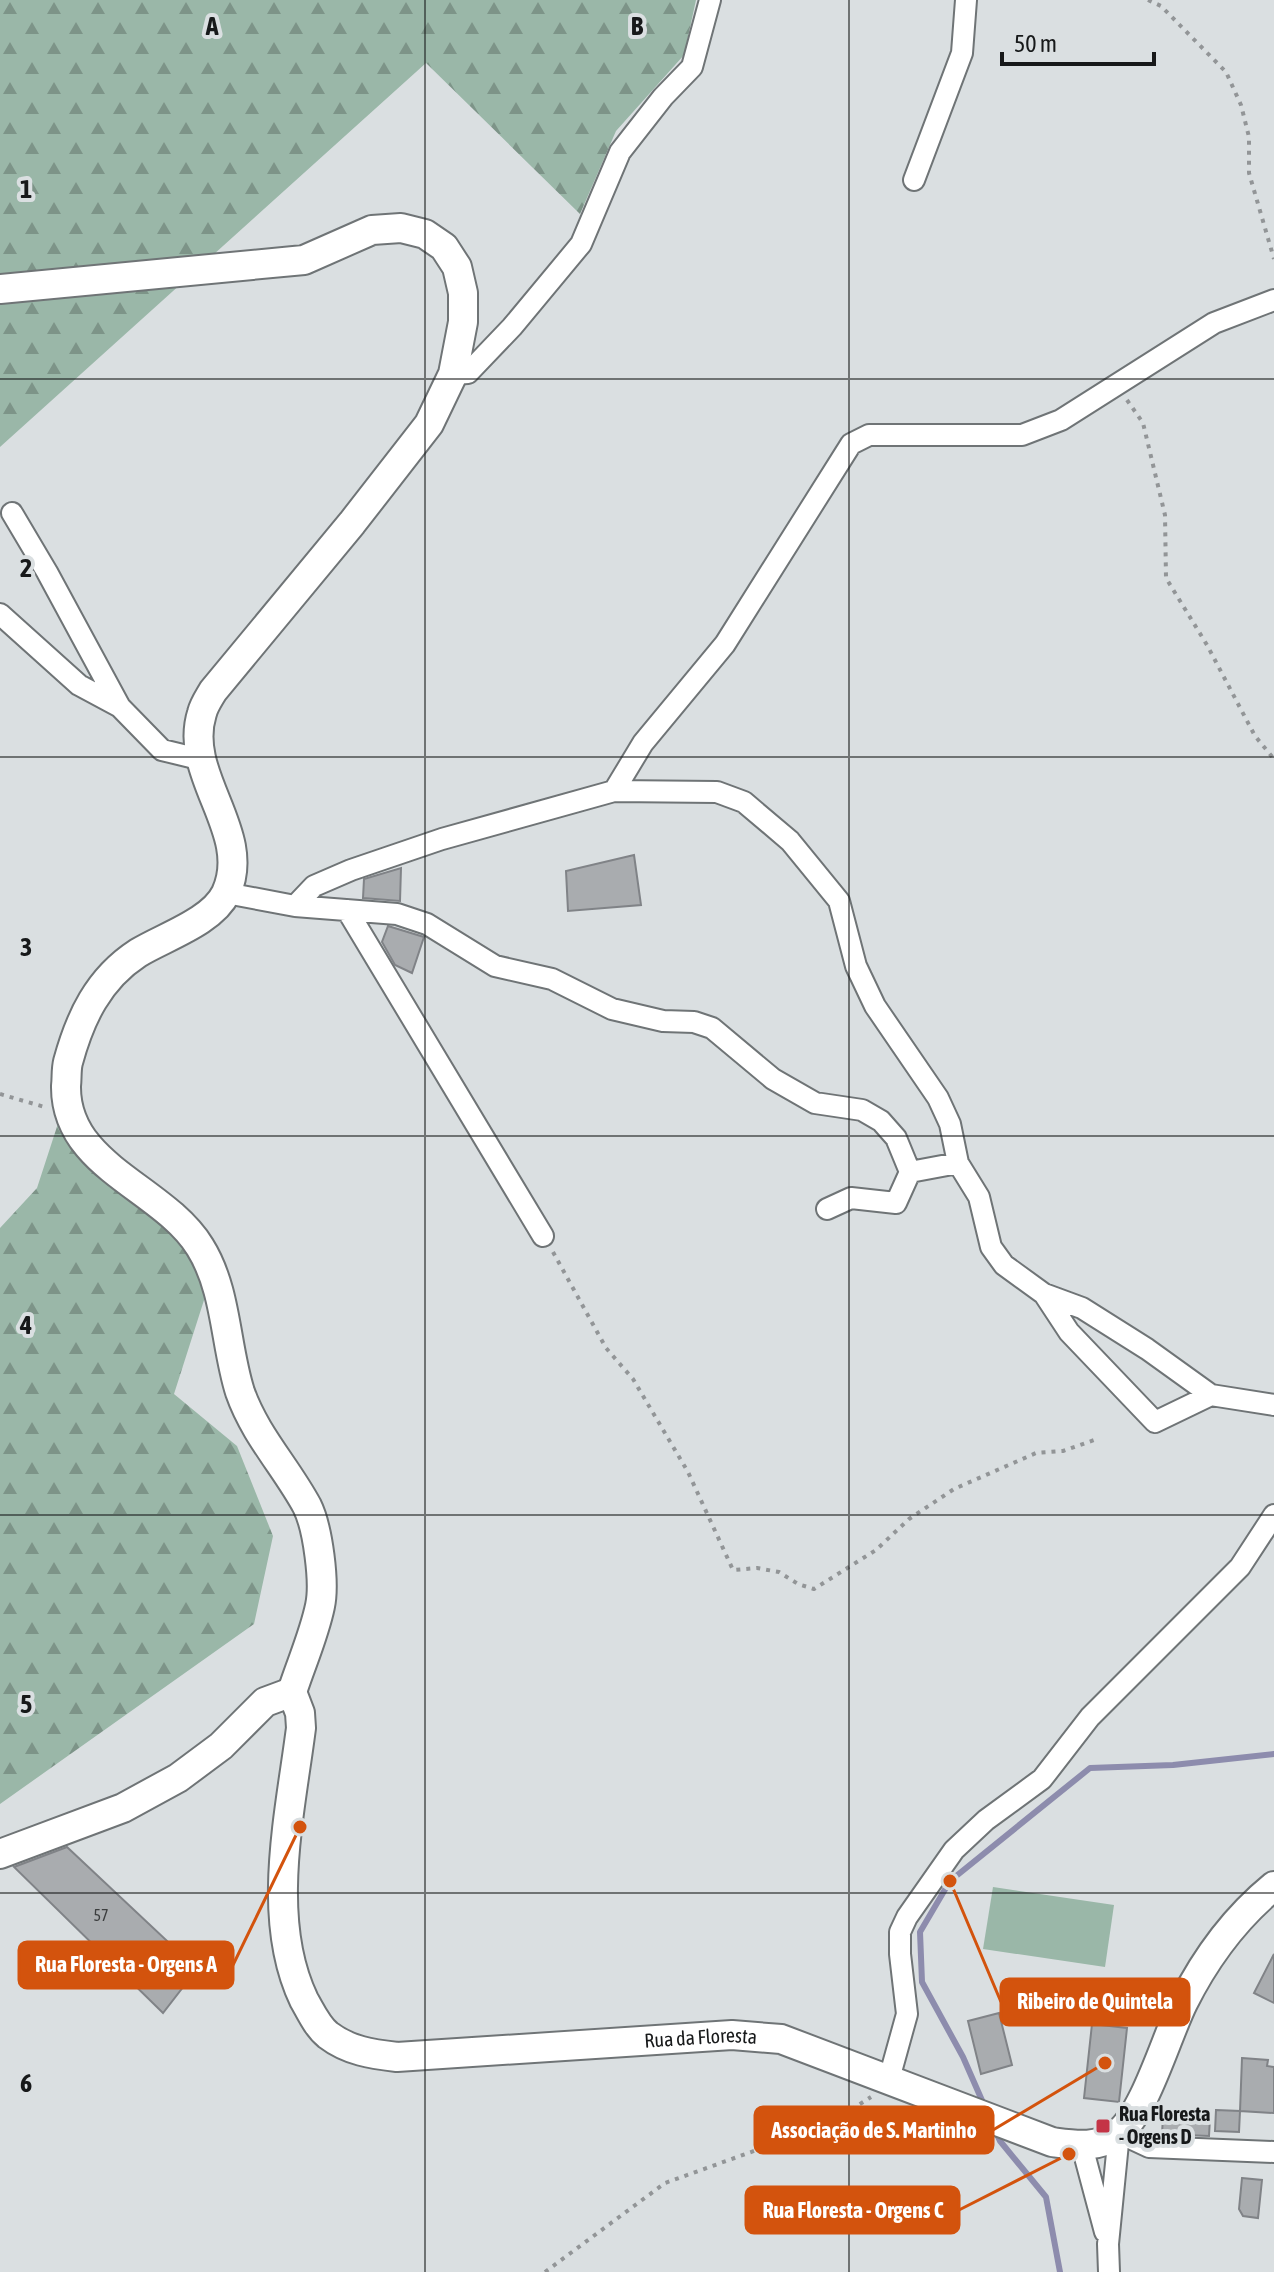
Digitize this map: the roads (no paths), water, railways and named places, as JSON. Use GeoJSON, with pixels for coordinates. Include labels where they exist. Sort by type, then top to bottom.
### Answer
{"type":"FeatureCollection","features":[{"type":"Feature","properties":{"kind":"street"},"geometry":{"type":"LineString","coordinates":[[453,374],[468,373],[512,327],[581,244],[620,152],[663,97],[692,67],[710,0]]}},
{"type":"Feature","properties":{"kind":"street"},"geometry":{"type":"LineString","coordinates":[[914,180],[962,53],[966,0]]}},
{"type":"Feature","properties":{"kind":"street"},"geometry":{"type":"LineString","coordinates":[[0,289],[304,260],[372,230],[401,228],[425,234],[444,247],[457,267],[463,293],[463,322],[453,374],[429,424],[352,523],[213,691],[202,711],[198,733],[199,759],[231,843],[233,867],[226,893],[211,912],[135,955],[106,981],[84,1013],[67,1066],[68,1113],[92,1152],[176,1219],[199,1245],[213,1272],[240,1392],[257,1430],[308,1508],[319,1543],[321,1604],[292,1692],[265,1702],[221,1746],[178,1778],[123,1808],[0,1854]]}},
{"type":"Feature","properties":{"kind":"street"},"geometry":{"type":"LineString","coordinates":[[614,791],[643,743],[725,644],[851,444],[869,435],[1022,435],[1061,420],[1214,323],[1274,300]]}},
{"type":"Feature","properties":{"kind":"street"},"geometry":{"type":"LineString","coordinates":[[12,513],[120,707],[162,750],[199,759]]}},
{"type":"Feature","properties":{"kind":"street"},"geometry":{"type":"LineString","coordinates":[[0,614],[79,685],[120,707]]}},
{"type":"Feature","properties":{"kind":"street"},"geometry":{"type":"LineString","coordinates":[[295,906],[314,886],[351,870],[442,839],[614,791],[717,792],[744,802],[790,841],[839,901],[856,966],[875,1006],[938,1098],[950,1124],[958,1163],[979,1197],[991,1247],[1004,1265],[1044,1294],[1082,1308],[1211,1395],[1274,1405]]}},
{"type":"Feature","properties":{"kind":"street"},"geometry":{"type":"LineString","coordinates":[[226,893],[295,906],[397,914],[427,924],[495,966],[552,979],[612,1009],[663,1021],[694,1022],[712,1028],[773,1079],[815,1103],[862,1110],[881,1121],[896,1138],[910,1172],[896,1203],[851,1198],[827,1209]]}},
{"type":"Feature","properties":{"kind":"street"},"geometry":{"type":"LineString","coordinates":[[347,910],[543,1236]]}},
{"type":"Feature","properties":{"kind":"street"},"geometry":{"type":"LineString","coordinates":[[910,1172],[958,1163]]}},
{"type":"Feature","properties":{"kind":"street"},"geometry":{"type":"LineString","coordinates":[[1044,1294],[1069,1332],[1155,1422],[1211,1395]]}},
{"type":"Feature","properties":{"kind":"street"},"geometry":{"type":"LineString","coordinates":[[889,2079],[907,2014],[900,1932],[907,1917],[954,1850],[986,1820],[1042,1779],[1090,1717],[1240,1567],[1274,1515]]}},
{"type":"Feature","properties":{"kind":"street","name":"Rua da Floresta"},"geometry":{"type":"LineString","coordinates":[[292,1692],[300,1713],[301,1728],[282,1885],[285,1935],[294,1980],[313,2017],[327,2034],[357,2052],[397,2057],[732,2035],[781,2039],[1052,2142],[1082,2146]]}},
{"type":"Feature","properties":{"kind":"street"},"geometry":{"type":"LineString","coordinates":[[1108,2244],[1082,2146],[1102,2143],[1119,2133],[1135,2115],[1184,2001],[1216,1949],[1250,1906],[1274,1886]]}},
{"type":"Feature","properties":{"kind":"street"},"geometry":{"type":"LineString","coordinates":[[1119,2133],[1149,2147],[1274,2152]]}},
{"type":"Feature","properties":{"kind":"street"},"geometry":{"type":"LineString","coordinates":[[1109,2272],[1108,2244],[1119,2133]]}},
{"type":"Feature","properties":{"kind":"waterway"},"geometry":{"type":"LineString","coordinates":[[984,2105],[963,2057],[922,1982],[920,1932],[950,1881],[1090,1768],[1173,1765],[1274,1754]]}},
{"type":"Feature","properties":{"kind":"waterway"},"geometry":{"type":"LineString","coordinates":[[995,2130],[1000,2141],[1046,2197],[1060,2272]]}},
{"type":"Feature","properties":{"kind":"place","name":"Rua Floresta - Orgens A"},"geometry":{"type":"Point","coordinates":[300,1827]}},
{"type":"Feature","properties":{"kind":"place","name":"Ribeiro de Quintela"},"geometry":{"type":"Point","coordinates":[950,1881]}},
{"type":"Feature","properties":{"kind":"place","name":"Associação de S. Martinho"},"geometry":{"type":"Point","coordinates":[1105,2063]}},
{"type":"Feature","properties":{"kind":"place","name":"Rua Floresta - Orgens D"},"geometry":{"type":"Point","coordinates":[1103,2126]}},
{"type":"Feature","properties":{"kind":"place","name":"Rua Floresta - Orgens C"},"geometry":{"type":"Point","coordinates":[1069,2154]}}]}
